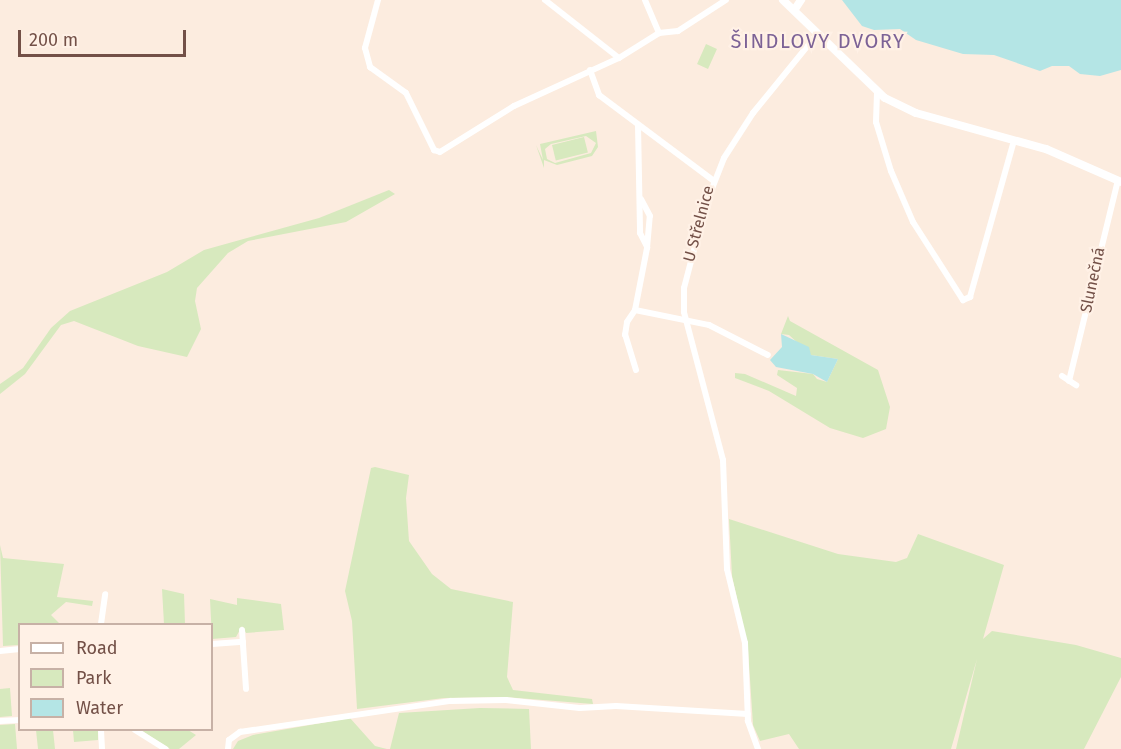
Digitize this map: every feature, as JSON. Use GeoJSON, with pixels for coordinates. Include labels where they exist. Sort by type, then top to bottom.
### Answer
{"type":"FeatureCollection","features":[{"type":"Feature","properties":{"kind":"street"},"geometry":{"type":"LineString","coordinates":[[378,0],[365,48],[370,67],[405,93],[437,152],[445,151],[513,106],[619,58],[659,33],[678,31],[719,2],[726,0]]}},
{"type":"Feature","properties":{"kind":"street"},"geometry":{"type":"LineString","coordinates":[[545,0],[619,58]]}},
{"type":"Feature","properties":{"kind":"street"},"geometry":{"type":"LineString","coordinates":[[645,0],[659,33]]}},
{"type":"Feature","properties":{"kind":"street"},"geometry":{"type":"LineString","coordinates":[[783,0],[795,9],[877,93],[916,113],[1069,157],[1120,181]]}},
{"type":"Feature","properties":{"kind":"street"},"geometry":{"type":"LineString","coordinates":[[795,9],[800,0]]}},
{"type":"Feature","properties":{"kind":"street"},"geometry":{"type":"LineString","coordinates":[[714,181],[740,131],[818,33]]}},
{"type":"Feature","properties":{"kind":"street","name":"U Střelnice"},"geometry":{"type":"LineString","coordinates":[[590,70],[599,95],[714,181],[685,278],[687,322],[723,460],[727,569],[745,643],[748,714],[758,749]]}},
{"type":"Feature","properties":{"kind":"street"},"geometry":{"type":"LineString","coordinates":[[877,93],[876,122],[891,171],[919,231],[963,300],[970,297],[1014,140]]}},
{"type":"Feature","properties":{"kind":"street"},"geometry":{"type":"LineString","coordinates":[[636,370],[625,334],[627,322],[635,310],[647,248],[640,233],[641,198],[636,162],[638,125]]}},
{"type":"Feature","properties":{"kind":"street","name":"Slunečná"},"geometry":{"type":"LineString","coordinates":[[1069,381],[1120,181]]}},
{"type":"Feature","properties":{"kind":"street"},"geometry":{"type":"LineString","coordinates":[[635,310],[709,325],[768,355]]}},
{"type":"Feature","properties":{"kind":"street"},"geometry":{"type":"LineString","coordinates":[[1062,376],[1076,385]]}},
{"type":"Feature","properties":{"kind":"street"},"geometry":{"type":"LineString","coordinates":[[101,623],[105,594]]}},
{"type":"Feature","properties":{"kind":"street"},"geometry":{"type":"LineString","coordinates":[[242,630],[246,689]]}},
{"type":"Feature","properties":{"kind":"street"},"geometry":{"type":"LineString","coordinates":[[213,644],[243,642]]}},
{"type":"Feature","properties":{"kind":"street"},"geometry":{"type":"LineString","coordinates":[[0,651],[18,649]]}},
{"type":"Feature","properties":{"kind":"street"},"geometry":{"type":"LineString","coordinates":[[228,749],[229,740],[240,732],[451,700],[506,700],[580,708],[625,707],[748,714]]}},
{"type":"Feature","properties":{"kind":"street"},"geometry":{"type":"LineString","coordinates":[[0,721],[18,720]]}},
{"type":"Feature","properties":{"kind":"street"},"geometry":{"type":"LineString","coordinates":[[101,731],[102,749]]}},
{"type":"Feature","properties":{"kind":"street"},"geometry":{"type":"LineString","coordinates":[[138,731],[165,749]]}},
{"type":"Feature","properties":{"kind":"green space"},"geometry":{"type":"Polygon","coordinates":[[[706,44],[717,49],[708,69],[697,64],[706,44]]]}},
{"type":"Feature","properties":{"kind":"green space"},"geometry":{"type":"Polygon","coordinates":[[[596,131],[598,147],[592,156],[557,165],[544,160],[544,168],[536,145],[543,160],[540,144],[596,131]],[[586,136],[551,144],[545,149],[547,159],[555,163],[591,153],[596,143],[586,136]]]}},
{"type":"Feature","properties":{"kind":"green space"},"geometry":{"type":"Polygon","coordinates":[[[584,137],[588,153],[556,161],[552,145],[584,137]]]}},
{"type":"Feature","properties":{"kind":"green space"},"geometry":{"type":"Polygon","coordinates":[[[389,190],[395,194],[346,222],[248,241],[228,253],[197,288],[195,301],[201,329],[187,357],[138,346],[74,321],[61,325],[25,374],[0,394],[0,384],[23,368],[51,328],[70,311],[167,272],[204,250],[319,218],[389,190]]]}},
{"type":"Feature","properties":{"kind":"green space"},"geometry":{"type":"Polygon","coordinates":[[[788,316],[790,321],[878,370],[890,407],[886,429],[863,438],[830,428],[769,391],[735,378],[735,373],[745,374],[796,396],[797,388],[777,375],[778,370],[813,374],[817,379],[827,382],[838,359],[811,355],[789,335],[781,334],[788,316]]]}},
{"type":"Feature","properties":{"kind":"green space"},"geometry":{"type":"Polygon","coordinates":[[[371,468],[409,475],[406,498],[409,541],[432,574],[451,589],[513,602],[507,677],[513,690],[592,699],[593,704],[504,697],[444,698],[357,709],[352,621],[345,591],[371,468]]]}},
{"type":"Feature","properties":{"kind":"green space"},"geometry":{"type":"Polygon","coordinates":[[[729,519],[838,554],[896,562],[907,558],[918,534],[1004,565],[983,639],[992,631],[1076,645],[1121,658],[1121,677],[1084,749],[956,749],[977,659],[951,749],[799,749],[789,734],[760,741],[753,725],[748,649],[732,576],[729,519]]]}},
{"type":"Feature","properties":{"kind":"green space"},"geometry":{"type":"Polygon","coordinates":[[[0,545],[3,558],[64,564],[57,597],[93,601],[92,606],[66,602],[51,615],[59,623],[18,623],[18,645],[3,646],[0,545]]]}},
{"type":"Feature","properties":{"kind":"green space"},"geometry":{"type":"Polygon","coordinates":[[[162,589],[184,594],[185,623],[164,623],[162,589]]]}},
{"type":"Feature","properties":{"kind":"green space"},"geometry":{"type":"Polygon","coordinates":[[[237,598],[281,604],[284,630],[246,633],[242,626],[236,637],[213,639],[210,599],[237,605],[237,598]]]}},
{"type":"Feature","properties":{"kind":"green space"},"geometry":{"type":"Polygon","coordinates":[[[10,688],[12,716],[0,717],[0,689],[10,688]]]}},
{"type":"Feature","properties":{"kind":"green space"},"geometry":{"type":"Polygon","coordinates":[[[480,708],[529,709],[531,749],[390,749],[399,713],[480,708]]]}},
{"type":"Feature","properties":{"kind":"green space"},"geometry":{"type":"Polygon","coordinates":[[[350,718],[375,746],[387,749],[233,749],[238,741],[253,735],[350,718]]]}},
{"type":"Feature","properties":{"kind":"green space"},"geometry":{"type":"Polygon","coordinates":[[[15,724],[17,749],[0,749],[0,725],[15,724]]]}},
{"type":"Feature","properties":{"kind":"green space"},"geometry":{"type":"Polygon","coordinates":[[[36,731],[53,731],[55,749],[38,749],[36,731]]]}},
{"type":"Feature","properties":{"kind":"green space"},"geometry":{"type":"Polygon","coordinates":[[[73,731],[98,731],[98,740],[74,742],[73,731]]]}},
{"type":"Feature","properties":{"kind":"green space"},"geometry":{"type":"Polygon","coordinates":[[[143,731],[190,731],[196,735],[179,749],[170,749],[143,731]]]}},
{"type":"Feature","properties":{"kind":"water"},"geometry":{"type":"Polygon","coordinates":[[[842,0],[1121,0],[1121,70],[1100,76],[1080,74],[1069,66],[1052,66],[1040,71],[994,55],[963,54],[916,40],[900,29],[874,30],[862,26],[842,0]]]}},
{"type":"Feature","properties":{"kind":"water"},"geometry":{"type":"Polygon","coordinates":[[[781,334],[809,347],[811,355],[838,359],[827,382],[813,374],[776,367],[770,360],[782,347],[781,334]]]}},
{"type":"Feature","properties":{"kind":"district","name":"ŠINDLOVY DVORY"},"geometry":{"type":"Point","coordinates":[818,41]}}]}
